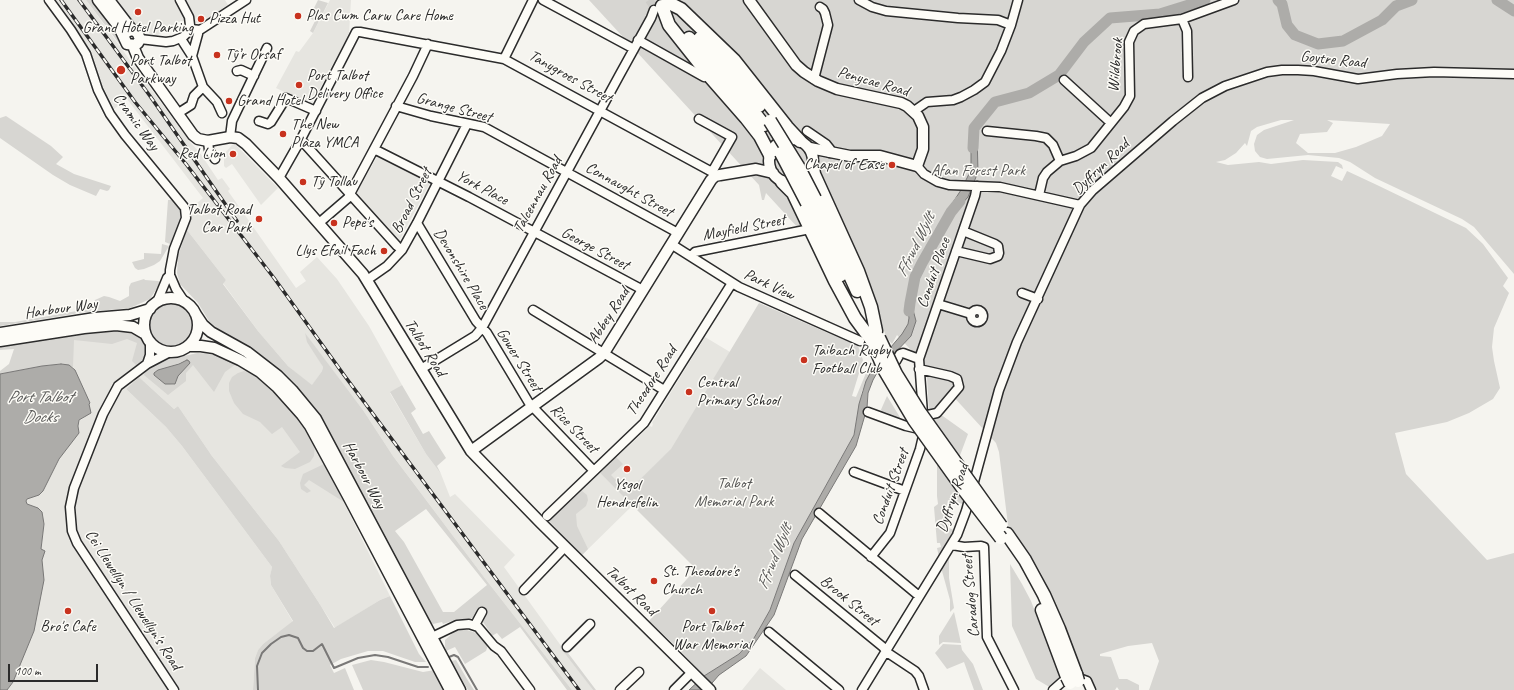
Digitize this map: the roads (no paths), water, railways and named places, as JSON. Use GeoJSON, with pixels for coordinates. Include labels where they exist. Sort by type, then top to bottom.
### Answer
{"type":"FeatureCollection","features":[{"type":"Feature","properties":{"kind":"highway"},"geometry":{"type":"LineString","coordinates":[[661,4],[732,73],[800,168],[811,201],[872,338]]}},
{"type":"Feature","properties":{"kind":"highway"},"geometry":{"type":"LineString","coordinates":[[661,4],[681,10],[734,60],[787,127],[804,136]]}},
{"type":"Feature","properties":{"kind":"highway"},"geometry":{"type":"LineString","coordinates":[[661,4],[669,25],[760,136],[770,156]]}},
{"type":"Feature","properties":{"kind":"highway"},"geometry":{"type":"LineString","coordinates":[[813,164],[814,174],[858,271],[871,307],[872,338]]}},
{"type":"Feature","properties":{"kind":"highway"},"geometry":{"type":"LineString","coordinates":[[782,182],[793,193],[838,287],[855,318],[872,338],[919,411],[1004,536],[1025,560],[1059,629],[1074,683]]}},
{"type":"Feature","properties":{"kind":"main road"},"geometry":{"type":"LineString","coordinates":[[98,0],[119,27],[126,43],[136,42]]}},
{"type":"Feature","properties":{"kind":"main road"},"geometry":{"type":"LineString","coordinates":[[109,0],[132,30],[137,32],[136,42],[138,58],[190,130],[198,139],[208,141],[230,137]]}},
{"type":"Feature","properties":{"kind":"main road","name":"Penycae Road"},"geometry":{"type":"LineString","coordinates":[[749,0],[796,64],[814,79],[837,89],[901,103],[914,111]]}},
{"type":"Feature","properties":{"kind":"main road"},"geometry":{"type":"LineString","coordinates":[[124,37],[128,31],[132,30]]}},
{"type":"Feature","properties":{"kind":"main road"},"geometry":{"type":"LineString","coordinates":[[810,148],[850,156],[880,156],[917,166],[922,149],[923,127],[914,111]]}},
{"type":"Feature","properties":{"kind":"main road"},"geometry":{"type":"LineString","coordinates":[[756,169],[770,156],[774,148],[784,140],[804,136],[810,148],[813,164]]}},
{"type":"Feature","properties":{"kind":"main road","name":"Talbot Road"},"geometry":{"type":"LineString","coordinates":[[230,137],[240,139],[279,178],[358,266],[471,451],[709,689]]}},
{"type":"Feature","properties":{"kind":"main road"},"geometry":{"type":"LineString","coordinates":[[714,174],[756,169],[773,174],[782,182],[793,184],[806,178],[813,164],[829,153]]}},
{"type":"Feature","properties":{"kind":"main road"},"geometry":{"type":"LineString","coordinates":[[770,156],[770,166],[773,174]]}},
{"type":"Feature","properties":{"kind":"main road","name":"Abbey Road"},"geometry":{"type":"LineString","coordinates":[[471,451],[604,353],[714,174]]}},
{"type":"Feature","properties":{"kind":"main road"},"geometry":{"type":"LineString","coordinates":[[172,298],[184,301],[189,305],[195,313],[198,328],[195,339],[181,350],[170,352],[160,350],[148,338],[144,321],[153,305],[172,298]]}},
{"type":"Feature","properties":{"kind":"main road","name":"Harbour Way"},"geometry":{"type":"LineString","coordinates":[[0,333],[95,318],[130,315],[153,305]]}},
{"type":"Feature","properties":{"kind":"main road","name":"Harbour Way"},"geometry":{"type":"LineString","coordinates":[[195,313],[203,325],[211,332],[247,352],[274,372],[292,390],[316,419],[460,690]]}},
{"type":"Feature","properties":{"kind":"main road","name":"Harbour Way"},"geometry":{"type":"LineString","coordinates":[[0,341],[110,325],[126,325],[133,327],[148,338]]}},
{"type":"Feature","properties":{"kind":"main road","name":"Harbour Way"},"geometry":{"type":"LineString","coordinates":[[188,346],[214,348],[240,360],[260,372],[277,387],[302,415],[310,426],[349,498],[450,690]]}},
{"type":"Feature","properties":{"kind":"street","name":"Cramic Way"},"geometry":{"type":"LineString","coordinates":[[49,0],[86,54],[98,90],[110,114],[125,135],[182,202],[186,212],[184,224],[174,249],[170,275]]}},
{"type":"Feature","properties":{"kind":"street"},"geometry":{"type":"LineString","coordinates":[[136,42],[166,42],[183,37],[189,28],[189,17],[180,0]]}},
{"type":"Feature","properties":{"kind":"street"},"geometry":{"type":"LineString","coordinates":[[189,28],[200,30],[246,0]]}},
{"type":"Feature","properties":{"kind":"street"},"geometry":{"type":"LineString","coordinates":[[543,0],[634,49]]}},
{"type":"Feature","properties":{"kind":"street"},"geometry":{"type":"LineString","coordinates":[[859,0],[872,7],[886,11],[958,18],[998,20],[1011,25]]}},
{"type":"Feature","properties":{"kind":"street","name":"Penycae Road"},"geometry":{"type":"LineString","coordinates":[[914,111],[927,102],[953,100],[974,90],[985,82],[1001,51],[1011,25],[1018,0]]}},
{"type":"Feature","properties":{"kind":"street"},"geometry":{"type":"LineString","coordinates":[[504,59],[531,1]]}},
{"type":"Feature","properties":{"kind":"street","name":"Wildbrook"},"geometry":{"type":"LineString","coordinates":[[1039,195],[1043,178],[1047,172],[1060,161],[1076,156],[1091,148],[1124,108],[1130,96],[1129,42],[1134,31],[1144,24],[1182,19],[1236,1]]}},
{"type":"Feature","properties":{"kind":"street","name":"Talcennau Road"},"geometry":{"type":"LineString","coordinates":[[421,369],[475,336],[482,328],[638,40],[661,4]]}},
{"type":"Feature","properties":{"kind":"street"},"geometry":{"type":"LineString","coordinates":[[814,79],[828,25],[823,9],[820,7]]}},
{"type":"Feature","properties":{"kind":"street"},"geometry":{"type":"LineString","coordinates":[[1182,19],[1187,31],[1190,71]]}},
{"type":"Feature","properties":{"kind":"street","name":"Tanygroes Street"},"geometry":{"type":"LineString","coordinates":[[316,111],[356,32],[360,32],[504,59],[714,174]]}},
{"type":"Feature","properties":{"kind":"street"},"geometry":{"type":"LineString","coordinates":[[192,56],[198,34]]}},
{"type":"Feature","properties":{"kind":"street"},"geometry":{"type":"LineString","coordinates":[[638,40],[704,77]]}},
{"type":"Feature","properties":{"kind":"street"},"geometry":{"type":"LineString","coordinates":[[183,42],[192,56],[203,87],[217,102],[222,113]]}},
{"type":"Feature","properties":{"kind":"street"},"geometry":{"type":"LineString","coordinates":[[319,223],[348,198],[413,76],[428,44]]}},
{"type":"Feature","properties":{"kind":"street"},"geometry":{"type":"LineString","coordinates":[[230,137],[232,121],[267,48]]}},
{"type":"Feature","properties":{"kind":"street"},"geometry":{"type":"LineString","coordinates":[[237,71],[241,70],[254,76]]}},
{"type":"Feature","properties":{"kind":"street","name":"Goytre Road"},"geometry":{"type":"LineString","coordinates":[[1202,98],[1225,86],[1267,72],[1282,70],[1314,72],[1358,79],[1397,74],[1434,72],[1514,74]]}},
{"type":"Feature","properties":{"kind":"street","name":"Wildbrook"},"geometry":{"type":"LineString","coordinates":[[1065,85],[1111,123]]}},
{"type":"Feature","properties":{"kind":"street"},"geometry":{"type":"LineString","coordinates":[[180,112],[191,105],[194,96],[203,87]]}},
{"type":"Feature","properties":{"kind":"street"},"geometry":{"type":"LineString","coordinates":[[259,121],[269,127],[286,98],[316,111],[279,178]]}},
{"type":"Feature","properties":{"kind":"street","name":"Dyffryn Road"},"geometry":{"type":"LineString","coordinates":[[862,690],[952,544],[966,511],[999,390],[1018,342],[1080,205],[1085,198],[1173,120],[1202,98]]}},
{"type":"Feature","properties":{"kind":"street","name":"Grange Street"},"geometry":{"type":"LineString","coordinates":[[396,106],[430,116],[484,127],[567,172]]}},
{"type":"Feature","properties":{"kind":"street"},"geometry":{"type":"LineString","coordinates":[[699,119],[732,137],[714,174]]}},
{"type":"Feature","properties":{"kind":"street","name":"Broad Street"},"geometry":{"type":"LineString","coordinates":[[367,280],[387,266],[402,250],[467,124]]}},
{"type":"Feature","properties":{"kind":"street"},"geometry":{"type":"LineString","coordinates":[[987,131],[1011,131],[1046,138],[1053,145],[1060,161]]}},
{"type":"Feature","properties":{"kind":"street"},"geometry":{"type":"LineString","coordinates":[[804,136],[826,144],[830,149],[829,153]]}},
{"type":"Feature","properties":{"kind":"street"},"geometry":{"type":"LineString","coordinates":[[300,140],[402,250]]}},
{"type":"Feature","properties":{"kind":"street"},"geometry":{"type":"LineString","coordinates":[[208,141],[209,150],[214,159]]}},
{"type":"Feature","properties":{"kind":"street","name":"York Place"},"geometry":{"type":"LineString","coordinates":[[374,149],[534,232]]}},
{"type":"Feature","properties":{"kind":"street"},"geometry":{"type":"LineString","coordinates":[[917,166],[924,174],[938,182],[949,185],[1000,187],[1080,205]]}},
{"type":"Feature","properties":{"kind":"street","name":"Connaught Street"},"geometry":{"type":"LineString","coordinates":[[567,172],[678,233]]}},
{"type":"Feature","properties":{"kind":"street","name":"Conduit Place"},"geometry":{"type":"LineString","coordinates":[[924,419],[919,369],[920,359],[963,231],[974,186]]}},
{"type":"Feature","properties":{"kind":"street","name":"Devonshire Place"},"geometry":{"type":"LineString","coordinates":[[417,223],[476,322],[482,328]]}},
{"type":"Feature","properties":{"kind":"street","name":"Mayfield Street"},"geometry":{"type":"LineString","coordinates":[[691,256],[695,252],[805,230]]}},
{"type":"Feature","properties":{"kind":"street"},"geometry":{"type":"LineString","coordinates":[[956,251],[990,259],[998,256],[999,249],[996,244],[963,231]]}},
{"type":"Feature","properties":{"kind":"street","name":"George Street"},"geometry":{"type":"LineString","coordinates":[[534,232],[642,290]]}},
{"type":"Feature","properties":{"kind":"street","name":"Park View"},"geometry":{"type":"LineString","coordinates":[[671,244],[732,283],[872,338]]}},
{"type":"Feature","properties":{"kind":"street"},"geometry":{"type":"LineString","coordinates":[[153,305],[170,275],[184,301]]}},
{"type":"Feature","properties":{"kind":"street","name":"Theodore Road"},"geometry":{"type":"LineString","coordinates":[[547,516],[644,424],[732,283]]}},
{"type":"Feature","properties":{"kind":"street"},"geometry":{"type":"LineString","coordinates":[[1022,292],[1038,299]]}},
{"type":"Feature","properties":{"kind":"street"},"geometry":{"type":"LineString","coordinates":[[938,304],[971,314]]}},
{"type":"Feature","properties":{"kind":"street"},"geometry":{"type":"LineString","coordinates":[[533,310],[664,390]]}},
{"type":"Feature","properties":{"kind":"street","name":"Gower Street"},"geometry":{"type":"LineString","coordinates":[[482,328],[532,407]]}},
{"type":"Feature","properties":{"kind":"street"},"geometry":{"type":"LineString","coordinates":[[147,364],[151,351],[148,338]]}},
{"type":"Feature","properties":{"kind":"street","name":"Cei Llewellyn / Llewellyn's Road"},"geometry":{"type":"LineString","coordinates":[[170,352],[147,364],[118,386],[106,406],[72,496],[70,507],[73,534],[77,543],[172,687]]}},
{"type":"Feature","properties":{"kind":"street"},"geometry":{"type":"LineString","coordinates":[[896,361],[900,354],[903,353],[920,359]]}},
{"type":"Feature","properties":{"kind":"street"},"geometry":{"type":"LineString","coordinates":[[919,369],[950,376],[956,379],[959,387],[937,413],[924,419]]}},
{"type":"Feature","properties":{"kind":"street","name":"Rice Street"},"geometry":{"type":"LineString","coordinates":[[532,407],[594,471]]}},
{"type":"Feature","properties":{"kind":"street"},"geometry":{"type":"LineString","coordinates":[[868,412],[906,426],[924,430]]}},
{"type":"Feature","properties":{"kind":"street","name":"Conduit Street"},"geometry":{"type":"LineString","coordinates":[[871,557],[890,533],[920,449],[924,430],[924,419]]}},
{"type":"Feature","properties":{"kind":"street"},"geometry":{"type":"LineString","coordinates":[[854,472],[905,491]]}},
{"type":"Feature","properties":{"kind":"street"},"geometry":{"type":"LineString","coordinates":[[819,513],[919,596]]}},
{"type":"Feature","properties":{"kind":"street","name":"Caradog Street"},"geometry":{"type":"LineString","coordinates":[[952,544],[960,546],[984,547],[987,637],[1014,690]]}},
{"type":"Feature","properties":{"kind":"street"},"geometry":{"type":"LineString","coordinates":[[524,590],[565,546]]}},
{"type":"Feature","properties":{"kind":"street","name":"Brook Street"},"geometry":{"type":"LineString","coordinates":[[795,575],[886,650],[916,671],[924,690]]}},
{"type":"Feature","properties":{"kind":"street"},"geometry":{"type":"LineString","coordinates":[[475,625],[482,612]]}},
{"type":"Feature","properties":{"kind":"street"},"geometry":{"type":"LineString","coordinates":[[567,647],[590,624]]}},
{"type":"Feature","properties":{"kind":"street"},"geometry":{"type":"LineString","coordinates":[[432,637],[457,625],[475,625],[482,630],[494,646],[501,651],[530,690]]}},
{"type":"Feature","properties":{"kind":"street"},"geometry":{"type":"LineString","coordinates":[[769,632],[839,690]]}},
{"type":"Feature","properties":{"kind":"street"},"geometry":{"type":"LineString","coordinates":[[620,690],[639,672]]}},
{"type":"Feature","properties":{"kind":"street"},"geometry":{"type":"LineString","coordinates":[[674,690],[692,672]]}},
{"type":"Feature","properties":{"kind":"street"},"geometry":{"type":"LineString","coordinates":[[1053,690],[1062,682],[1076,677],[1087,681],[1091,690]]}},
{"type":"Feature","properties":{"kind":"water"},"geometry":{"type":"Polygon","coordinates":[[[971,134],[977,134],[978,172],[968,197],[953,214],[948,210],[961,190],[971,170],[971,134]]]}},
{"type":"Feature","properties":{"kind":"water"},"geometry":{"type":"Polygon","coordinates":[[[908,296],[914,299],[912,306],[916,321],[911,336],[878,371],[873,380],[868,393],[867,408],[856,446],[802,539],[774,615],[746,656],[719,675],[706,690],[689,690],[704,676],[739,654],[754,638],[770,610],[794,543],[854,435],[859,404],[866,381],[873,368],[902,334],[908,324],[908,296]]]}},
{"type":"Feature","properties":{"kind":"water"},"geometry":{"type":"Polygon","coordinates":[[[187,360],[190,363],[178,376],[175,384],[165,384],[154,375],[154,373],[158,370],[187,360]]]}},
{"type":"Feature","properties":{"kind":"water","name":"Port Talbot Docks"},"geometry":{"type":"Polygon","coordinates":[[[61,364],[69,365],[75,370],[90,403],[91,413],[79,420],[79,433],[59,459],[43,491],[39,495],[27,499],[26,501],[27,504],[38,508],[42,512],[44,524],[41,549],[45,551],[42,560],[44,580],[34,631],[13,682],[7,690],[0,690],[0,374],[61,364]]]}},
{"type":"Feature","properties":{"kind":"waterway","name":"Ffrwd Wyllt"},"geometry":{"type":"LineString","coordinates":[[973,148],[974,128],[995,102],[1029,93],[1059,75],[1084,42],[1110,18],[1160,14],[1205,0]]}},
{"type":"Feature","properties":{"kind":"waterway","name":"Ffrwd Wyllt"},"geometry":{"type":"LineString","coordinates":[[1278,0],[1282,4],[1287,25],[1295,35],[1318,44],[1343,41],[1382,20],[1396,6],[1412,0]]}},
{"type":"Feature","properties":{"kind":"waterway","name":"Ffrwd Wyllt"},"geometry":{"type":"LineString","coordinates":[[1497,0],[1514,11]]}},
{"type":"Feature","properties":{"kind":"waterway","name":"Ffrwd Wyllt"},"geometry":{"type":"LineString","coordinates":[[909,311],[915,277],[951,212],[960,201]]}},
{"type":"Feature","properties":{"kind":"waterway"},"geometry":{"type":"LineString","coordinates":[[258,690],[257,666],[262,653],[281,637],[289,635],[298,638],[303,648],[307,651],[313,651],[322,644],[334,668],[358,658],[375,655],[388,657],[418,667],[428,667]]}},
{"type":"Feature","properties":{"kind":"waterway"},"geometry":{"type":"LineString","coordinates":[[449,657],[454,655],[458,657],[477,690]]}},
{"type":"Feature","properties":{"kind":"tunnel"},"geometry":{"type":"LineString","coordinates":[[649,0],[654,10]]}},
{"type":"Feature","properties":{"kind":"railway"},"geometry":{"type":"LineString","coordinates":[[61,0],[135,102],[186,164],[274,278],[344,375],[579,690]]}},
{"type":"Feature","properties":{"kind":"railway"},"geometry":{"type":"LineString","coordinates":[[79,0],[150,96],[237,221]]}},
{"type":"Feature","properties":{"kind":"place","name":"Grand Hotel Parking"},"geometry":{"type":"Point","coordinates":[138,12]}},
{"type":"Feature","properties":{"kind":"place","name":"Plas Cwm Carw Care Home"},"geometry":{"type":"Point","coordinates":[298,16]}},
{"type":"Feature","properties":{"kind":"place","name":"Pizza Hut"},"geometry":{"type":"Point","coordinates":[201,19]}},
{"type":"Feature","properties":{"kind":"place","name":"Tŷ’r Orsaf"},"geometry":{"type":"Point","coordinates":[217,55]}},
{"type":"Feature","properties":{"kind":"place","name":"Port Talbot Parkway"},"geometry":{"type":"Point","coordinates":[121,70]}},
{"type":"Feature","properties":{"kind":"place","name":"Port Talbot Delivery Office"},"geometry":{"type":"Point","coordinates":[299,85]}},
{"type":"Feature","properties":{"kind":"place","name":"Grand Hotel"},"geometry":{"type":"Point","coordinates":[229,101]}},
{"type":"Feature","properties":{"kind":"place","name":"The New Plaza YMCA"},"geometry":{"type":"Point","coordinates":[283,134]}},
{"type":"Feature","properties":{"kind":"place","name":"Red Lion"},"geometry":{"type":"Point","coordinates":[233,154]}},
{"type":"Feature","properties":{"kind":"place","name":"Chapel of Ease"},"geometry":{"type":"Point","coordinates":[892,165]}},
{"type":"Feature","properties":{"kind":"place","name":"Tŷ Tollau"},"geometry":{"type":"Point","coordinates":[303,182]}},
{"type":"Feature","properties":{"kind":"place","name":"Talbot Road Car Park"},"geometry":{"type":"Point","coordinates":[259,219]}},
{"type":"Feature","properties":{"kind":"place","name":"Pepe's"},"geometry":{"type":"Point","coordinates":[334,223]}},
{"type":"Feature","properties":{"kind":"place","name":"Llys Efail Fach"},"geometry":{"type":"Point","coordinates":[384,251]}},
{"type":"Feature","properties":{"kind":"place","name":"Taibach Rugby Football Club"},"geometry":{"type":"Point","coordinates":[804,360]}},
{"type":"Feature","properties":{"kind":"place","name":"Central Primary School"},"geometry":{"type":"Point","coordinates":[689,392]}},
{"type":"Feature","properties":{"kind":"place","name":"Ysgol Hendrefelin"},"geometry":{"type":"Point","coordinates":[627,469]}},
{"type":"Feature","properties":{"kind":"place","name":"St. Theodore's Church"},"geometry":{"type":"Point","coordinates":[654,581]}},
{"type":"Feature","properties":{"kind":"place","name":"Bro's Cafe"},"geometry":{"type":"Point","coordinates":[68,611]}},
{"type":"Feature","properties":{"kind":"place","name":"Port Talbot War Memorial"},"geometry":{"type":"Point","coordinates":[712,611]}},
{"type":"Feature","properties":{"kind":"park label","name":"Afan Forest Park"},"geometry":{"type":"Point","coordinates":[978,171]}},
{"type":"Feature","properties":{"kind":"park label","name":"Talbot Memorial Park"},"geometry":{"type":"Point","coordinates":[734,493]}}]}
